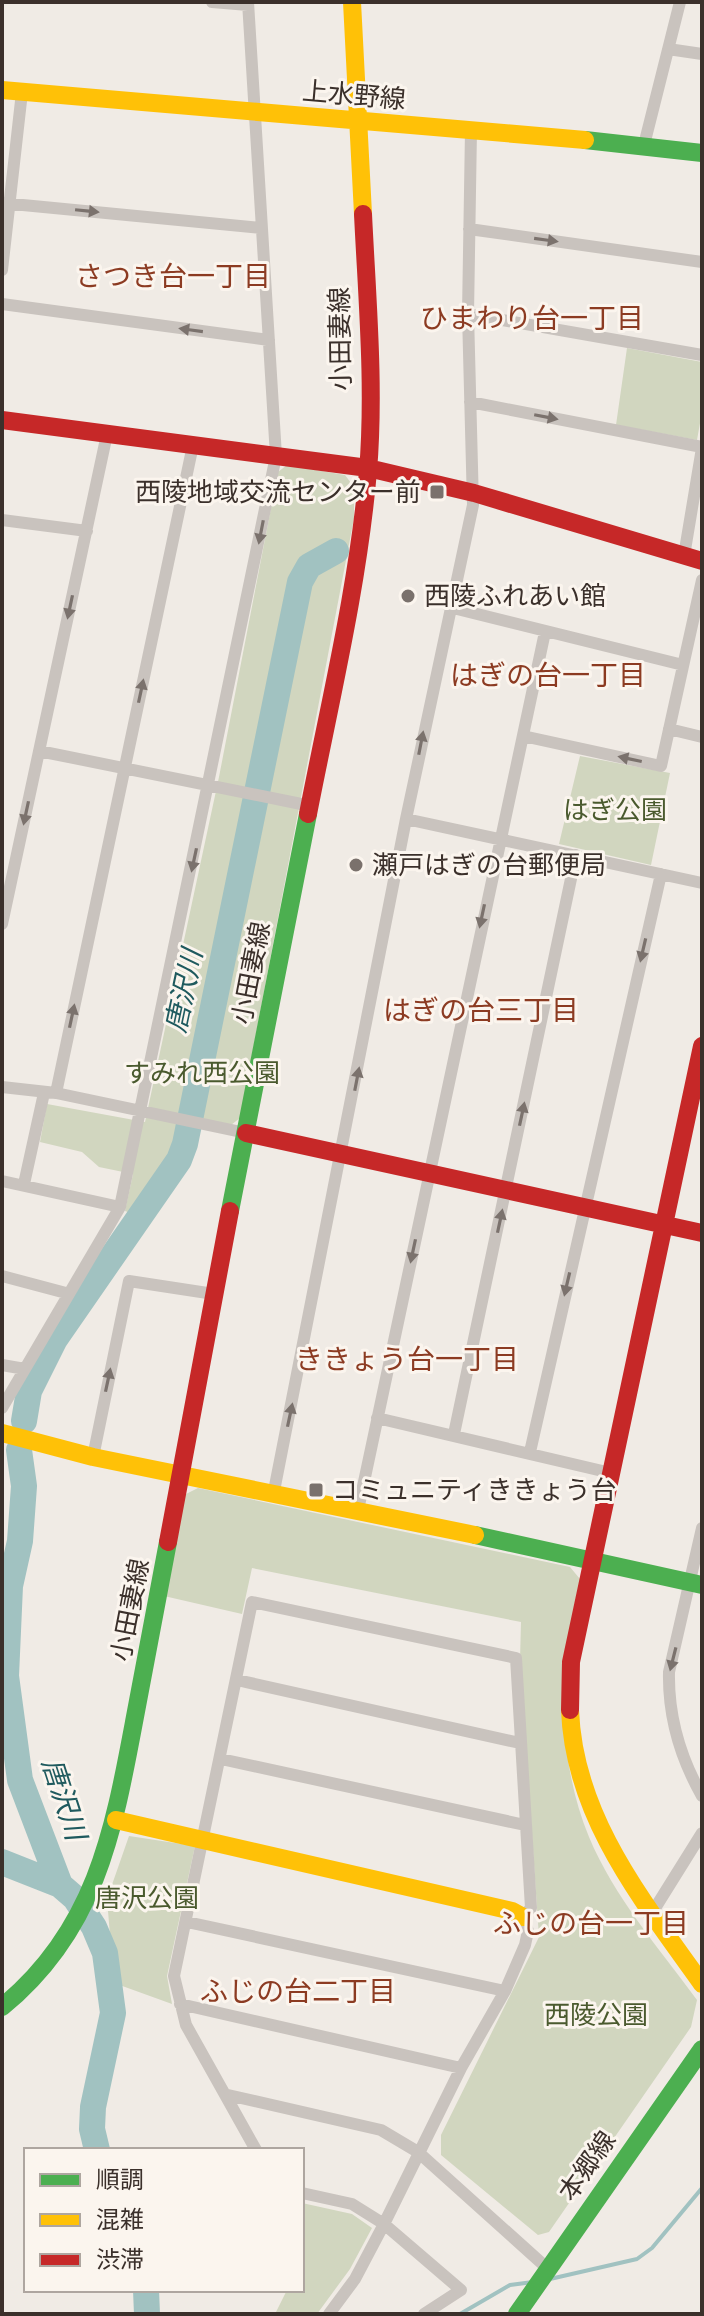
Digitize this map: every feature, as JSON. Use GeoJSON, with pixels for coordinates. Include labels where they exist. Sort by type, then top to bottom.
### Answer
{"type":"FeatureCollection","features":[{"type":"Feature","properties":{"kind":"street"},"geometry":{"type":"LineString","coordinates":[[2,1408],[66,1293],[120,1207],[276,456],[248,4],[212,2]]}},
{"type":"Feature","properties":{"kind":"street","name":"小田妻線"},"geometry":{"type":"LineString","coordinates":[[2,2007],[43,1968],[63,1941],[91,1894],[116,1820],[214,1294],[357,561],[368,468],[368,309],[352,2]]}},
{"type":"Feature","properties":{"kind":"street"},"geometry":{"type":"LineString","coordinates":[[644,145],[680,2]]}},
{"type":"Feature","properties":{"kind":"street"},"geometry":{"type":"LineString","coordinates":[[668,49],[702,54]]}},
{"type":"Feature","properties":{"kind":"street","name":"上水野線"},"geometry":{"type":"LineString","coordinates":[[2,90],[644,145],[702,153]]}},
{"type":"Feature","properties":{"kind":"street"},"geometry":{"type":"LineString","coordinates":[[2,270],[6,203],[22,92]]}},
{"type":"Feature","properties":{"kind":"street"},"geometry":{"type":"LineString","coordinates":[[274,1491],[343,1156],[406,819],[474,493],[468,314],[471,130]]}},
{"type":"Feature","properties":{"kind":"street"},"geometry":{"type":"LineString","coordinates":[[6,203],[261,228]]}},
{"type":"Feature","properties":{"kind":"street"},"geometry":{"type":"LineString","coordinates":[[469,229],[702,262]]}},
{"type":"Feature","properties":{"kind":"street"},"geometry":{"type":"LineString","coordinates":[[2,304],[269,340]]}},
{"type":"Feature","properties":{"kind":"street"},"geometry":{"type":"LineString","coordinates":[[468,314],[702,355]]}},
{"type":"Feature","properties":{"kind":"street"},"geometry":{"type":"LineString","coordinates":[[2,420],[368,468],[474,493],[693,559],[702,448],[470,402]]}},
{"type":"Feature","properties":{"kind":"street"},"geometry":{"type":"LineString","coordinates":[[2,924],[7,875],[39,751],[107,434]]}},
{"type":"Feature","properties":{"kind":"street"},"geometry":{"type":"LineString","coordinates":[[24,1184],[50,1093],[125,767],[193,445]]}},
{"type":"Feature","properties":{"kind":"street"},"geometry":{"type":"LineString","coordinates":[[2,520],[87,531]]}},
{"type":"Feature","properties":{"kind":"street"},"geometry":{"type":"LineString","coordinates":[[523,736],[661,766],[702,580]]}},
{"type":"Feature","properties":{"kind":"street"},"geometry":{"type":"LineString","coordinates":[[449,607],[683,665]]}},
{"type":"Feature","properties":{"kind":"street"},"geometry":{"type":"LineString","coordinates":[[358,1510],[498,839],[545,632]]}},
{"type":"Feature","properties":{"kind":"street"},"geometry":{"type":"LineString","coordinates":[[669,729],[702,737]]}},
{"type":"Feature","properties":{"kind":"street"},"geometry":{"type":"LineString","coordinates":[[39,751],[311,806]]}},
{"type":"Feature","properties":{"kind":"street"},"geometry":{"type":"LineString","coordinates":[[406,819],[702,883]]}},
{"type":"Feature","properties":{"kind":"street"},"geometry":{"type":"LineString","coordinates":[[454,1434],[576,855]]}},
{"type":"Feature","properties":{"kind":"street"},"geometry":{"type":"LineString","coordinates":[[530,1452],[661,874]]}},
{"type":"Feature","properties":{"kind":"street"},"geometry":{"type":"LineString","coordinates":[[702,1046],[571,1662],[574,1750],[586,1789],[619,1865],[702,1984]]}},
{"type":"Feature","properties":{"kind":"street"},"geometry":{"type":"LineString","coordinates":[[2,1087],[142,1111],[702,1233]]}},
{"type":"Feature","properties":{"kind":"street"},"geometry":{"type":"LineString","coordinates":[[2,1181],[120,1207]]}},
{"type":"Feature","properties":{"kind":"street"},"geometry":{"type":"LineString","coordinates":[[2,1276],[66,1293]]}},
{"type":"Feature","properties":{"kind":"street"},"geometry":{"type":"LineString","coordinates":[[93,1457],[129,1281],[214,1294]]}},
{"type":"Feature","properties":{"kind":"street"},"geometry":{"type":"LineString","coordinates":[[2,1365],[25,1369]]}},
{"type":"Feature","properties":{"kind":"street"},"geometry":{"type":"LineString","coordinates":[[377,1418],[611,1473]]}},
{"type":"Feature","properties":{"kind":"street"},"geometry":{"type":"LineString","coordinates":[[2,1433],[93,1457],[274,1491],[696,1584]]}},
{"type":"Feature","properties":{"kind":"street"},"geometry":{"type":"LineString","coordinates":[[702,1528],[696,1584],[669,1672],[677,1741],[702,1796]]}},
{"type":"Feature","properties":{"kind":"street"},"geometry":{"type":"LineString","coordinates":[[255,2148],[186,2025],[174,1976],[252,1602],[516,1658],[531,1908],[523,1917]]}},
{"type":"Feature","properties":{"kind":"street"},"geometry":{"type":"LineString","coordinates":[[237,1680],[520,1743]]}},
{"type":"Feature","properties":{"kind":"street"},"geometry":{"type":"LineString","coordinates":[[221,1759],[525,1825]]}},
{"type":"Feature","properties":{"kind":"street"},"geometry":{"type":"LineString","coordinates":[[116,1820],[512,1911],[523,1917],[528,1931],[525,1945],[505,1991],[461,2068],[355,2279],[329,2314]]}},
{"type":"Feature","properties":{"kind":"street"},"geometry":{"type":"LineString","coordinates":[[652,1913],[702,1833]]}},
{"type":"Feature","properties":{"kind":"street"},"geometry":{"type":"LineString","coordinates":[[187,1922],[505,1991]]}},
{"type":"Feature","properties":{"kind":"street"},"geometry":{"type":"LineString","coordinates":[[180,2004],[461,2068]]}},
{"type":"Feature","properties":{"kind":"street","name":"本郷線"},"geometry":{"type":"LineString","coordinates":[[517,2314],[702,2049]]}},
{"type":"Feature","properties":{"kind":"street"},"geometry":{"type":"LineString","coordinates":[[228,2095],[381,2130],[418,2152],[541,2278]]}},
{"type":"Feature","properties":{"kind":"street"},"geometry":{"type":"LineString","coordinates":[[304,2193],[352,2204],[384,2224],[461,2290],[424,2314]]}},
{"type":"Feature","properties":{"kind":"green space"},"geometry":{"type":"Polygon","coordinates":[[[627,348],[702,362],[702,412],[697,440],[616,425],[627,348]]]}},
{"type":"Feature","properties":{"kind":"green space","name":"すみれ西公園"},"geometry":{"type":"Polygon","coordinates":[[[287,465],[345,475],[354,487],[354,518],[240,1118],[231,1125],[186,1116],[178,1154],[136,1215],[125,1211],[133,1174],[99,1167],[82,1152],[40,1142],[47,1104],[145,1122],[219,777],[278,472],[287,465]]]}},
{"type":"Feature","properties":{"kind":"green space","name":"はぎ公園"},"geometry":{"type":"Polygon","coordinates":[[[580,756],[670,773],[651,865],[559,844],[580,756]]]}},
{"type":"Feature","properties":{"kind":"green space","name":"西陵公園"},"geometry":{"type":"Polygon","coordinates":[[[198,1488],[570,1567],[580,1579],[568,1644],[564,1709],[570,1774],[578,1806],[589,1837],[611,1880],[638,1922],[697,2000],[691,2027],[549,2232],[538,2235],[441,2155],[441,2135],[539,1937],[520,1660],[521,1622],[252,1568],[242,1614],[164,1596],[184,1495],[198,1488]]]}},
{"type":"Feature","properties":{"kind":"green space","name":"唐沢公園"},"geometry":{"type":"Polygon","coordinates":[[[129,1836],[195,1846],[167,1976],[172,2004],[114,1983],[107,1899],[129,1836]]]}},
{"type":"Feature","properties":{"kind":"green space"},"geometry":{"type":"Polygon","coordinates":[[[304,2203],[352,2214],[372,2228],[350,2269],[317,2314],[275,2314],[286,2292],[304,2292],[304,2203]]]}},
{"type":"Feature","properties":{"kind":"waterway","name":"唐沢川"},"geometry":{"type":"LineString","coordinates":[[24,1421],[29,1391],[55,1339],[179,1160],[185,1144],[300,582],[309,566],[336,551]]}},
{"type":"Feature","properties":{"kind":"waterway","name":"唐沢川"},"geometry":{"type":"LineString","coordinates":[[19,1450],[24,1486],[20,1541],[10,1586],[6,1676],[20,1780],[60,1885],[75,1898],[94,1927],[105,1953],[113,2013],[93,2107],[92,2129],[97,2148]]}},
{"type":"Feature","properties":{"kind":"waterway"},"geometry":{"type":"LineString","coordinates":[[2,1862],[60,1885]]}},
{"type":"Feature","properties":{"kind":"waterway"},"geometry":{"type":"LineString","coordinates":[[550,2279],[637,2259],[652,2248],[702,2188]]}},
{"type":"Feature","properties":{"kind":"waterway"},"geometry":{"type":"LineString","coordinates":[[460,2314],[510,2285],[533,2282]]}},
{"type":"Feature","properties":{"kind":"waterway","name":"唐沢川"},"geometry":{"type":"LineString","coordinates":[[146,2292],[147,2314]]}},
{"type":"Feature","properties":{"kind":"traffic: fast"},"geometry":{"type":"LineString","coordinates":[[585,140],[702,153]]}},
{"type":"Feature","properties":{"kind":"traffic: fast"},"geometry":{"type":"LineString","coordinates":[[230,1211],[308,814]]}},
{"type":"Feature","properties":{"kind":"traffic: fast"},"geometry":{"type":"LineString","coordinates":[[475,1535],[702,1585]]}},
{"type":"Feature","properties":{"kind":"traffic: fast"},"geometry":{"type":"LineString","coordinates":[[2,2007],[34,1978],[59,1946],[95,1878],[118,1803],[168,1542]]}},
{"type":"Feature","properties":{"kind":"traffic: fast"},"geometry":{"type":"LineString","coordinates":[[517,2314],[702,2049]]}},
{"type":"Feature","properties":{"kind":"traffic: slow"},"geometry":{"type":"LineString","coordinates":[[352,2],[363,214]]}},
{"type":"Feature","properties":{"kind":"traffic: slow"},"geometry":{"type":"LineString","coordinates":[[2,90],[585,140]]}},
{"type":"Feature","properties":{"kind":"traffic: slow"},"geometry":{"type":"LineString","coordinates":[[2,1433],[93,1457],[475,1535]]}},
{"type":"Feature","properties":{"kind":"traffic: slow"},"geometry":{"type":"LineString","coordinates":[[570,1710],[574,1749],[598,1822],[635,1889],[702,1984]]}},
{"type":"Feature","properties":{"kind":"traffic: slow"},"geometry":{"type":"LineString","coordinates":[[116,1820],[512,1911],[523,1917]]}},
{"type":"Feature","properties":{"kind":"traffic: jam"},"geometry":{"type":"LineString","coordinates":[[308,814],[350,601],[368,471],[371,375],[363,214]]}},
{"type":"Feature","properties":{"kind":"traffic: jam"},"geometry":{"type":"LineString","coordinates":[[2,420],[368,468],[474,493],[702,561]]}},
{"type":"Feature","properties":{"kind":"traffic: jam"},"geometry":{"type":"LineString","coordinates":[[570,1710],[571,1662],[702,1046]]}},
{"type":"Feature","properties":{"kind":"traffic: jam"},"geometry":{"type":"LineString","coordinates":[[246,1133],[702,1233]]}},
{"type":"Feature","properties":{"kind":"traffic: jam"},"geometry":{"type":"LineString","coordinates":[[168,1542],[230,1211]]}},
{"type":"Feature","properties":{"kind":"place","name":"西陵地域交流センター前"},"geometry":{"type":"Point","coordinates":[437,492]}},
{"type":"Feature","properties":{"kind":"place","name":"西陵ふれあい館"},"geometry":{"type":"Point","coordinates":[408,596]}},
{"type":"Feature","properties":{"kind":"place","name":"瀬戸はぎの台郵便局"},"geometry":{"type":"Point","coordinates":[356,865]}},
{"type":"Feature","properties":{"kind":"place","name":"コミュニティききょう台"},"geometry":{"type":"Point","coordinates":[316,1490]}},
{"type":"Feature","properties":{"kind":"district","name":"さつき台一丁目"},"geometry":{"type":"Point","coordinates":[173,276]}},
{"type":"Feature","properties":{"kind":"district","name":"ひまわり台一丁目"},"geometry":{"type":"Point","coordinates":[532,318]}},
{"type":"Feature","properties":{"kind":"district","name":"はぎの台一丁目"},"geometry":{"type":"Point","coordinates":[548,675]}},
{"type":"Feature","properties":{"kind":"district","name":"はぎの台三丁目"},"geometry":{"type":"Point","coordinates":[481,1010]}},
{"type":"Feature","properties":{"kind":"district","name":"ききょう台一丁目"},"geometry":{"type":"Point","coordinates":[407,1359]}},
{"type":"Feature","properties":{"kind":"district","name":"ふじの台一丁目"},"geometry":{"type":"Point","coordinates":[591,1923]}},
{"type":"Feature","properties":{"kind":"district","name":"ふじの台二丁目"},"geometry":{"type":"Point","coordinates":[298,1991]}}]}
